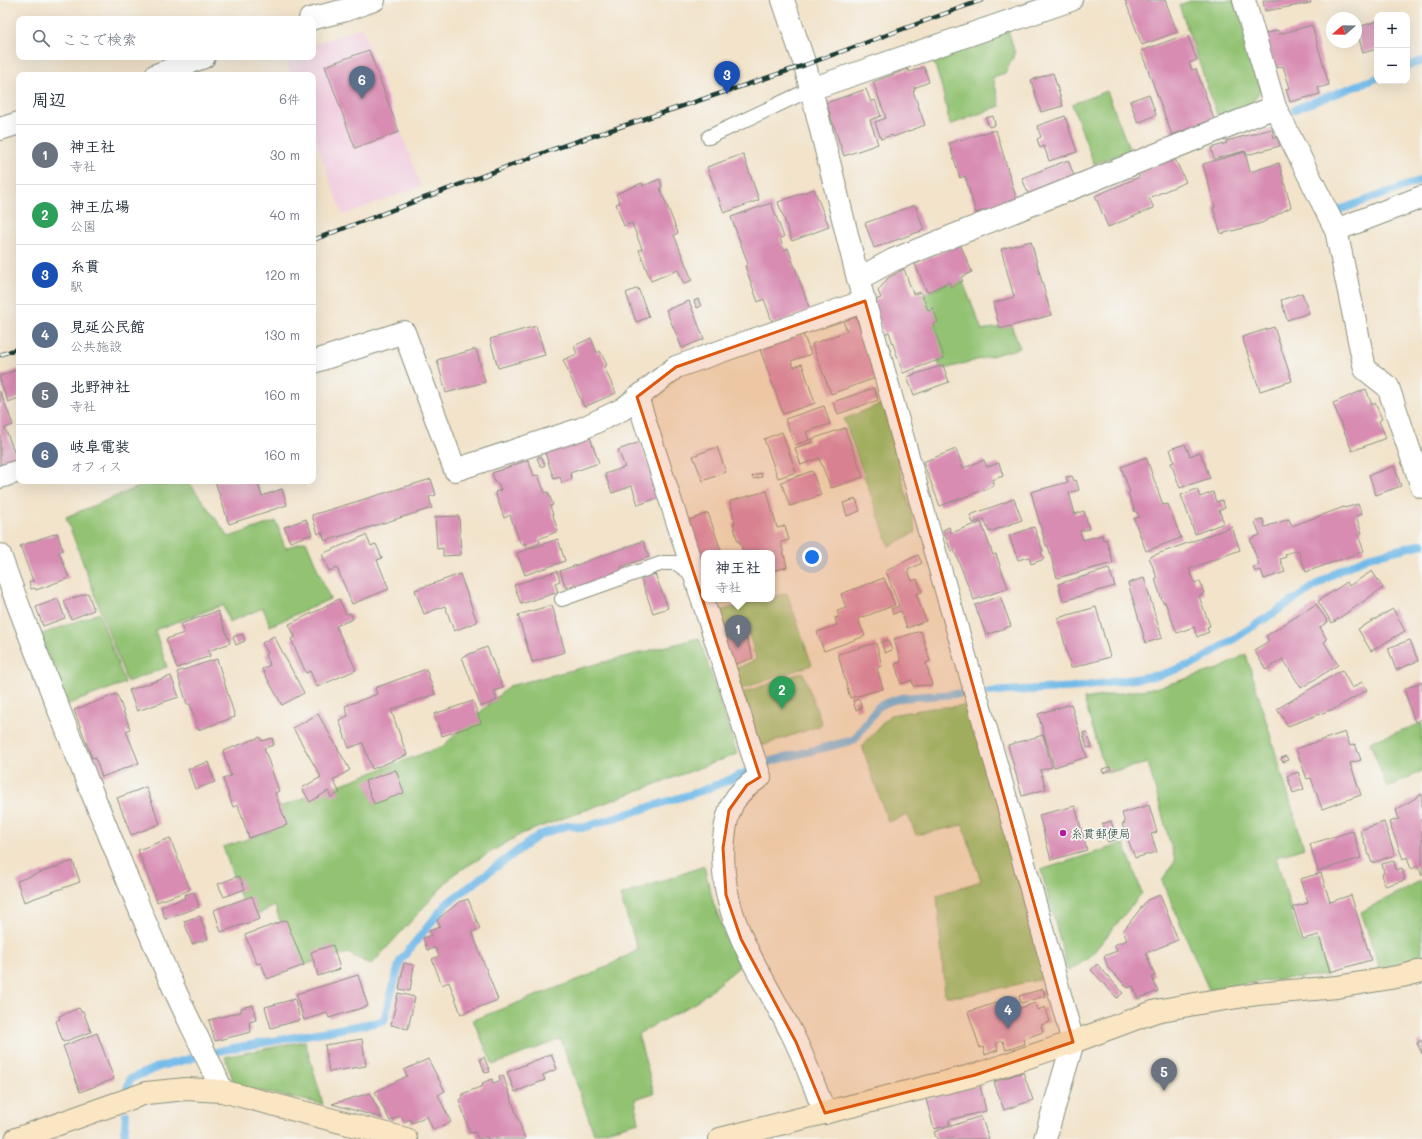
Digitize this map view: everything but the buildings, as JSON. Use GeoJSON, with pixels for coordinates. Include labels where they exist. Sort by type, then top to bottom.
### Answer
{"type":"FeatureCollection","features":[{"type":"Feature","properties":{"kind":"main road"},"geometry":{"type":"LineString","coordinates":[[720,1139],[975,1075],[1073,1042],[1156,1011],[1258,994],[1337,987],[1402,976],[1422,971]]}},
{"type":"Feature","properties":{"kind":"main road"},"geometry":{"type":"LineString","coordinates":[[16,1139],[146,1093],[186,1089],[222,1091],[406,1139]]}},
{"type":"Feature","properties":{"kind":"street"},"geometry":{"type":"LineString","coordinates":[[316,18],[346,10],[374,0]]}},
{"type":"Feature","properties":{"kind":"street"},"geometry":{"type":"LineString","coordinates":[[783,0],[805,65],[858,279],[1011,816],[1073,1042],[1044,1139]]}},
{"type":"Feature","properties":{"kind":"street"},"geometry":{"type":"LineString","coordinates":[[811,89],[1071,0]]}},
{"type":"Feature","properties":{"kind":"street"},"geometry":{"type":"LineString","coordinates":[[1244,0],[1275,107],[1336,230],[1365,369],[1388,387],[1422,487]]}},
{"type":"Feature","properties":{"kind":"street"},"geometry":{"type":"LineString","coordinates":[[164,72],[196,60]]}},
{"type":"Feature","properties":{"kind":"street"},"geometry":{"type":"LineString","coordinates":[[858,279],[893,260],[1275,107]]}},
{"type":"Feature","properties":{"kind":"street"},"geometry":{"type":"LineString","coordinates":[[0,129],[16,124]]}},
{"type":"Feature","properties":{"kind":"street"},"geometry":{"type":"LineString","coordinates":[[1336,230],[1422,197]]}},
{"type":"Feature","properties":{"kind":"street"},"geometry":{"type":"LineString","coordinates":[[316,361],[404,332],[455,470],[581,429],[622,409],[676,366],[865,301]]}},
{"type":"Feature","properties":{"kind":"street"},"geometry":{"type":"LineString","coordinates":[[637,397],[701,594]]}},
{"type":"Feature","properties":{"kind":"street"},"geometry":{"type":"LineString","coordinates":[[0,478],[16,472]]}},
{"type":"Feature","properties":{"kind":"street"},"geometry":{"type":"LineString","coordinates":[[0,555],[14,597],[138,904],[173,985],[222,1091]]}},
{"type":"Feature","properties":{"kind":"street"},"geometry":{"type":"LineString","coordinates":[[703,602],[757,767],[747,785],[736,796],[729,810],[725,824],[723,871],[726,894],[732,917],[741,939],[796,1042],[824,1113]]}},
{"type":"Feature","properties":{"kind":"lane"},"geometry":{"type":"LineString","coordinates":[[709,137],[811,89]]}},
{"type":"Feature","properties":{"kind":"lane"},"geometry":{"type":"LineString","coordinates":[[562,599],[663,563],[676,563],[695,576]]}},
{"type":"Feature","properties":{"kind":"highlighted area"},"geometry":{"type":"Polygon","coordinates":[[[865,301],[1073,1042],[975,1075],[825,1113],[796,1042],[741,939],[726,895],[723,848],[729,810],[747,785],[760,777],[637,397],[676,367],[865,301]]]}},
{"type":"Feature","properties":{"kind":"shaded area"},"geometry":{"type":"Polygon","coordinates":[[[362,27],[421,186],[343,215],[316,142],[316,72],[290,72],[286,60],[316,60],[316,44],[362,27]]]}},
{"type":"Feature","properties":{"kind":"green space"},"geometry":{"type":"Polygon","coordinates":[[[1193,0],[1236,0],[1261,89],[1250,106],[1218,117],[1179,5],[1193,0]]]}},
{"type":"Feature","properties":{"kind":"green space"},"geometry":{"type":"Polygon","coordinates":[[[1008,29],[1015,54],[1005,73],[993,77],[1000,106],[950,125],[942,88],[932,56],[1008,29]]]}},
{"type":"Feature","properties":{"kind":"green space"},"geometry":{"type":"Polygon","coordinates":[[[1107,91],[1130,151],[1094,164],[1072,104],[1107,91]]]}},
{"type":"Feature","properties":{"kind":"green space"},"geometry":{"type":"Polygon","coordinates":[[[961,277],[982,330],[1011,325],[1020,348],[941,370],[915,299],[961,277]]]}},
{"type":"Feature","properties":{"kind":"green space"},"geometry":{"type":"Polygon","coordinates":[[[883,403],[916,532],[889,546],[844,419],[883,403]]]}},
{"type":"Feature","properties":{"kind":"green space"},"geometry":{"type":"Polygon","coordinates":[[[146,484],[190,484],[229,537],[276,521],[285,548],[306,541],[330,599],[270,626],[263,608],[229,622],[223,605],[155,630],[167,667],[127,682],[66,517],[146,484]]]}},
{"type":"Feature","properties":{"kind":"green space"},"geometry":{"type":"Polygon","coordinates":[[[787,593],[812,665],[741,689],[734,670],[756,659],[747,628],[722,632],[716,612],[752,602],[775,602],[775,596],[787,593]]]}},
{"type":"Feature","properties":{"kind":"green space"},"geometry":{"type":"Polygon","coordinates":[[[99,613],[125,683],[66,705],[40,635],[99,613]]]}},
{"type":"Feature","properties":{"kind":"green space"},"geometry":{"type":"Polygon","coordinates":[[[699,638],[737,754],[521,834],[454,874],[371,965],[348,953],[295,967],[275,906],[248,919],[223,847],[272,831],[264,813],[443,746],[509,686],[699,638]]]}},
{"type":"Feature","properties":{"kind":"green space"},"geometry":{"type":"Polygon","coordinates":[[[1246,654],[1304,848],[1276,857],[1301,945],[1318,940],[1327,975],[1272,980],[1209,990],[1162,881],[1175,861],[1148,763],[1106,773],[1084,699],[1159,687],[1221,668],[1246,654]]]}},
{"type":"Feature","properties":{"kind":"green space"},"geometry":{"type":"Polygon","coordinates":[[[803,672],[822,725],[761,746],[742,693],[803,672]]]}},
{"type":"Feature","properties":{"kind":"green space"},"geometry":{"type":"Polygon","coordinates":[[[972,705],[1047,978],[963,996],[945,996],[937,895],[981,881],[963,825],[916,835],[908,815],[888,822],[862,746],[890,715],[932,708],[972,705]]]}},
{"type":"Feature","properties":{"kind":"green space"},"geometry":{"type":"Polygon","coordinates":[[[1422,723],[1422,771],[1387,788],[1370,742],[1422,723]]]}},
{"type":"Feature","properties":{"kind":"green space"},"geometry":{"type":"Polygon","coordinates":[[[1124,843],[1142,893],[1089,958],[1068,971],[1041,870],[1124,843]]]}},
{"type":"Feature","properties":{"kind":"green space"},"geometry":{"type":"Polygon","coordinates":[[[704,866],[714,905],[739,967],[695,1003],[638,1034],[654,1093],[635,1099],[639,1122],[594,1134],[561,1039],[493,1065],[473,1020],[590,975],[638,950],[620,896],[704,866]]]}},
{"type":"Feature","properties":{"kind":"green space"},"geometry":{"type":"Polygon","coordinates":[[[1420,881],[1422,889],[1422,957],[1380,969],[1361,912],[1420,881]]]}},
{"type":"Feature","properties":{"kind":"green space"},"geometry":{"type":"Polygon","coordinates":[[[305,1041],[323,1104],[235,1086],[225,1057],[305,1041]]]}},
{"type":"Feature","properties":{"kind":"waterway"},"geometry":{"type":"LineString","coordinates":[[1410,65],[1422,61]]}},
{"type":"Feature","properties":{"kind":"waterway"},"geometry":{"type":"LineString","coordinates":[[1295,109],[1374,79]]}},
{"type":"Feature","properties":{"kind":"waterway"},"geometry":{"type":"LineString","coordinates":[[1339,210],[1422,180]]}},
{"type":"Feature","properties":{"kind":"waterway"},"geometry":{"type":"LineString","coordinates":[[989,692],[1080,687],[1160,675],[1198,662],[1340,570],[1368,557],[1422,544]]}},
{"type":"Feature","properties":{"kind":"waterway"},"geometry":{"type":"LineString","coordinates":[[127,1090],[130,1079],[158,1067],[223,1050],[384,1021],[400,961],[446,904],[539,835],[569,825],[582,828],[704,790],[768,762],[854,740],[878,707],[888,702],[901,698],[968,693]]}},
{"type":"Feature","properties":{"kind":"waterway"},"geometry":{"type":"LineString","coordinates":[[124,1139],[126,1115]]}},
{"type":"Feature","properties":{"kind":"railway"},"geometry":{"type":"LineString","coordinates":[[316,239],[551,150],[805,65],[982,0]]}},
{"type":"Feature","properties":{"kind":"railway"},"geometry":{"type":"LineString","coordinates":[[0,355],[16,349]]}},
{"type":"Feature","properties":{"kind":"place","name":"糸貫"},"geometry":{"type":"Point","coordinates":[727,94]}},
{"type":"Feature","properties":{"kind":"place","name":"岐阜電装"},"geometry":{"type":"Point","coordinates":[362,99]}},
{"type":"Feature","properties":{"kind":"place","name":"神王社"},"geometry":{"type":"Point","coordinates":[738,648]}},
{"type":"Feature","properties":{"kind":"place","name":"神王広場"},"geometry":{"type":"Point","coordinates":[782,709]}},
{"type":"Feature","properties":{"kind":"place","name":"糸貫郵便局"},"geometry":{"type":"Point","coordinates":[1063,833]}},
{"type":"Feature","properties":{"kind":"place","name":"見延公民館"},"geometry":{"type":"Point","coordinates":[1008,1029]}},
{"type":"Feature","properties":{"kind":"place","name":"北野神社"},"geometry":{"type":"Point","coordinates":[1164,1091]}}]}
